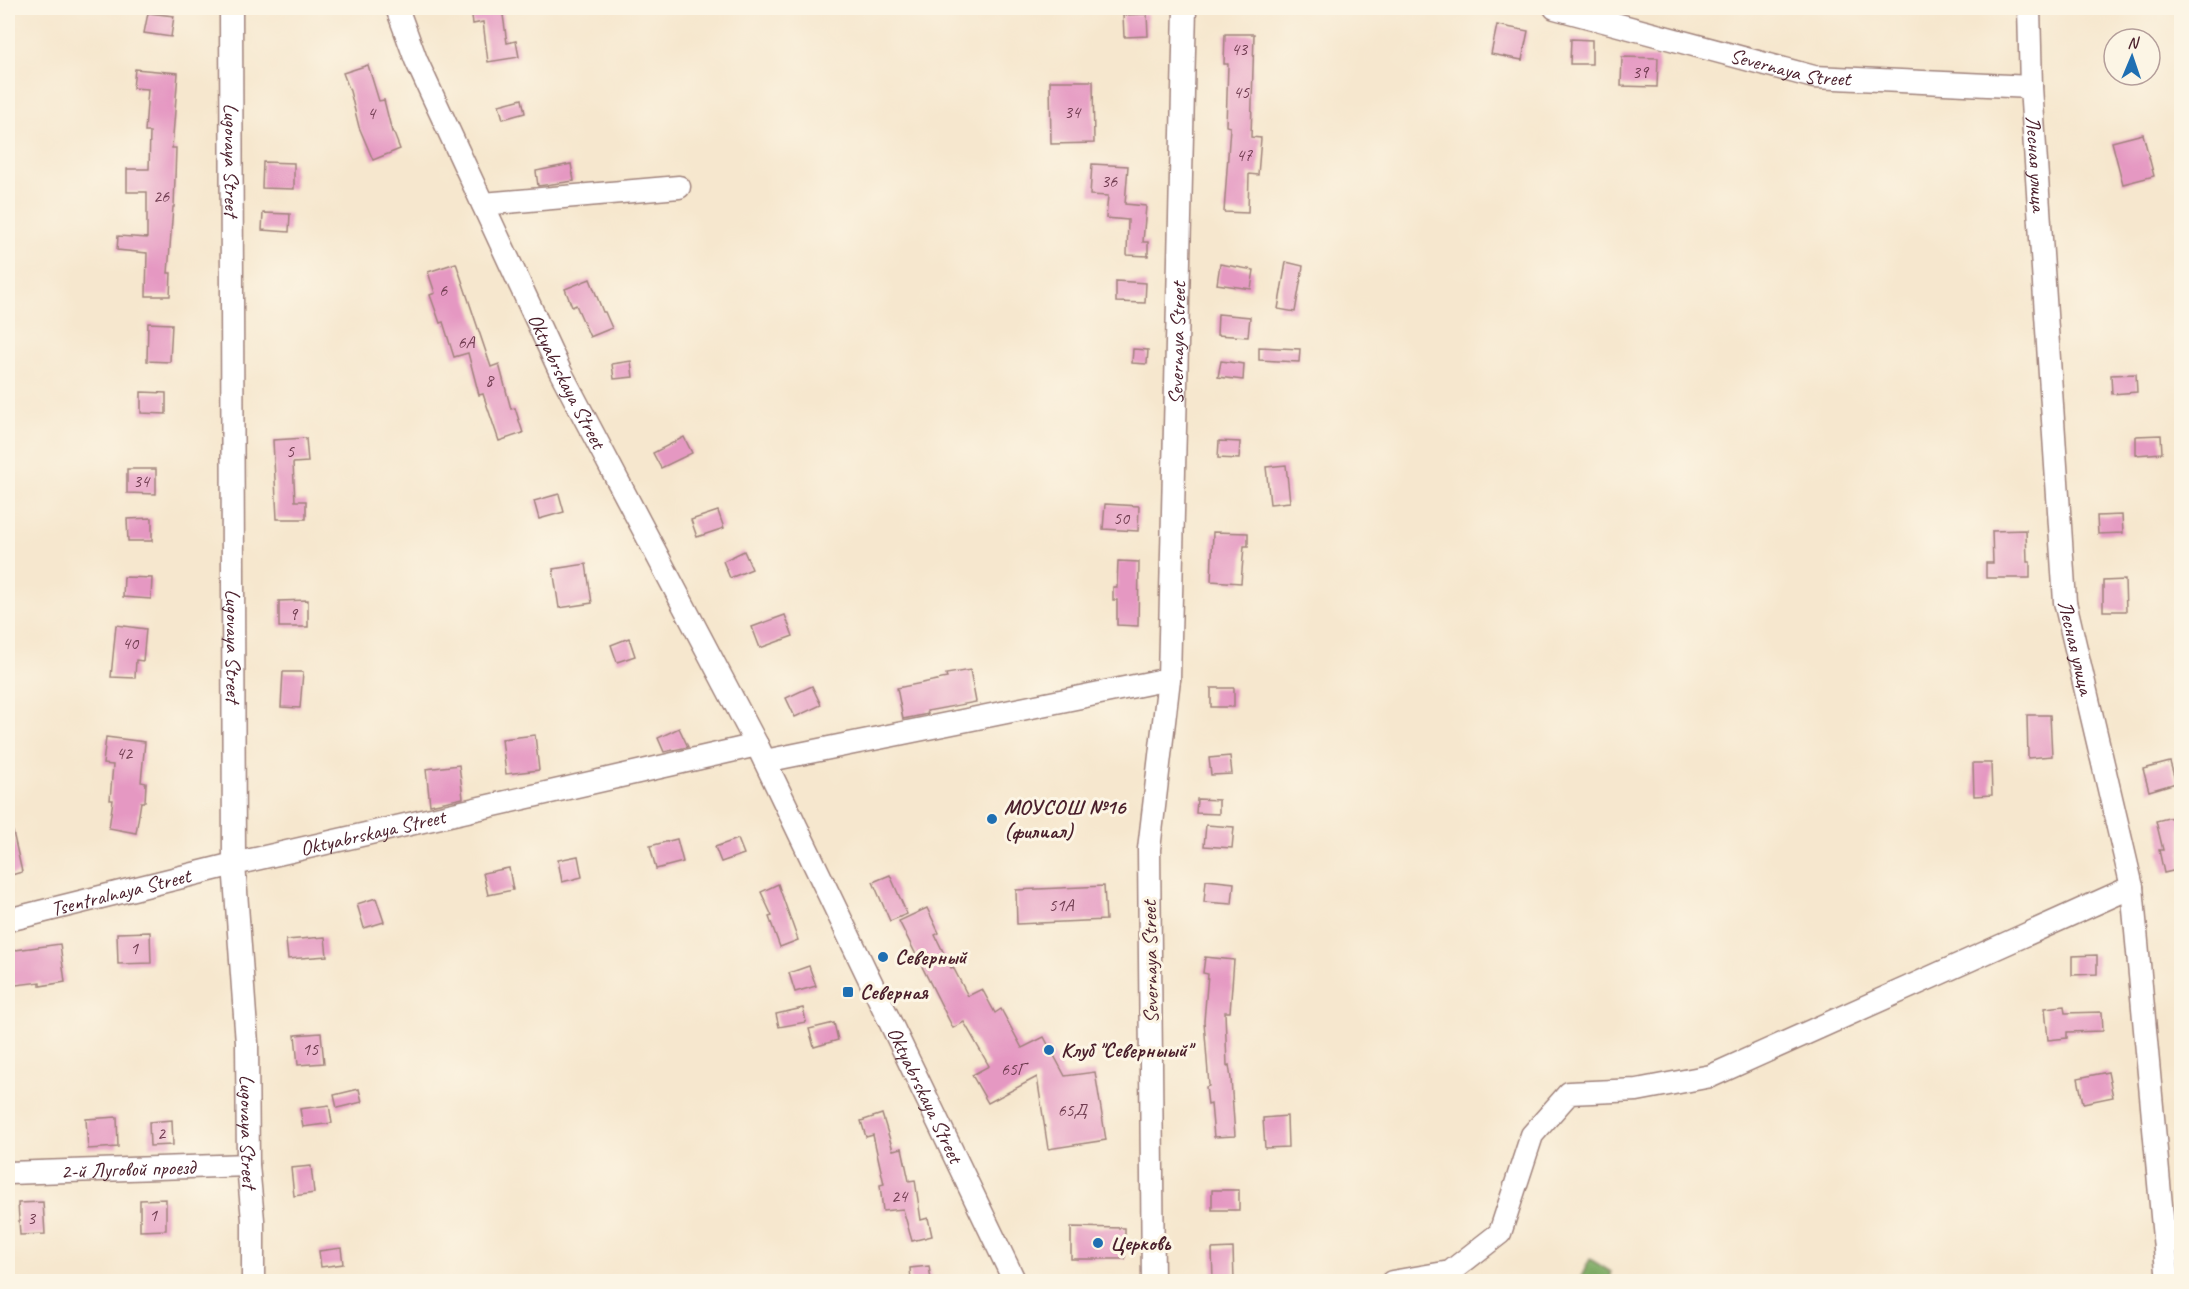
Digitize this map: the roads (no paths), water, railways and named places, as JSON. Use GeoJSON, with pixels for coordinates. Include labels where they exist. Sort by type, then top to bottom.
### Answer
{"type":"FeatureCollection","features":[{"type":"Feature","properties":{"kind":"street","name":"Lugovaya Street"},"geometry":{"type":"LineString","coordinates":[[231,8],[234,864],[247,1043],[248,1165],[253,1220],[253,1281]]}},
{"type":"Feature","properties":{"kind":"street","name":"Oktyabrskaya Street"},"geometry":{"type":"LineString","coordinates":[[397,8],[416,60],[560,371],[761,753],[1015,1281]]}},
{"type":"Feature","properties":{"kind":"street","name":"Severnaya Street"},"geometry":{"type":"LineString","coordinates":[[1153,1281],[1149,849],[1169,679],[1185,8]]}},
{"type":"Feature","properties":{"kind":"street","name":"Severnaya Street"},"geometry":{"type":"LineString","coordinates":[[1555,8],[1814,77],[2031,87]]}},
{"type":"Feature","properties":{"kind":"street","name":"Лесная улица"},"geometry":{"type":"LineString","coordinates":[[2029,8],[2031,87],[2065,602],[2132,887],[2168,1281]]}},
{"type":"Feature","properties":{"kind":"street"},"geometry":{"type":"LineString","coordinates":[[483,204],[679,187]]}},
{"type":"Feature","properties":{"kind":"street"},"geometry":{"type":"LineString","coordinates":[[761,753],[1169,679]]}},
{"type":"Feature","properties":{"kind":"street","name":"Oktyabrskaya Street"},"geometry":{"type":"LineString","coordinates":[[234,864],[761,753]]}},
{"type":"Feature","properties":{"kind":"street","name":"Tsentralnaya Street"},"geometry":{"type":"LineString","coordinates":[[8,920],[234,864]]}},
{"type":"Feature","properties":{"kind":"street"},"geometry":{"type":"LineString","coordinates":[[1392,1281],[1450,1272],[1500,1233],[1532,1135],[1569,1094],[1637,1090],[1711,1076],[2132,887]]}},
{"type":"Feature","properties":{"kind":"street","name":"2-й Луговой проезд"},"geometry":{"type":"LineString","coordinates":[[8,1173],[248,1165]]}},
{"type":"Feature","properties":{"kind":"place","name":"МОУСОШ №16 (филиал)"},"geometry":{"type":"Point","coordinates":[992,819]}},
{"type":"Feature","properties":{"kind":"place","name":"Северный"},"geometry":{"type":"Point","coordinates":[883,957]}},
{"type":"Feature","properties":{"kind":"place","name":"Северная"},"geometry":{"type":"Point","coordinates":[848,992]}},
{"type":"Feature","properties":{"kind":"place","name":"Клуб \"Северныый\""},"geometry":{"type":"Point","coordinates":[1049,1050]}},
{"type":"Feature","properties":{"kind":"place","name":"Церковь"},"geometry":{"type":"Point","coordinates":[1098,1243]}}]}
